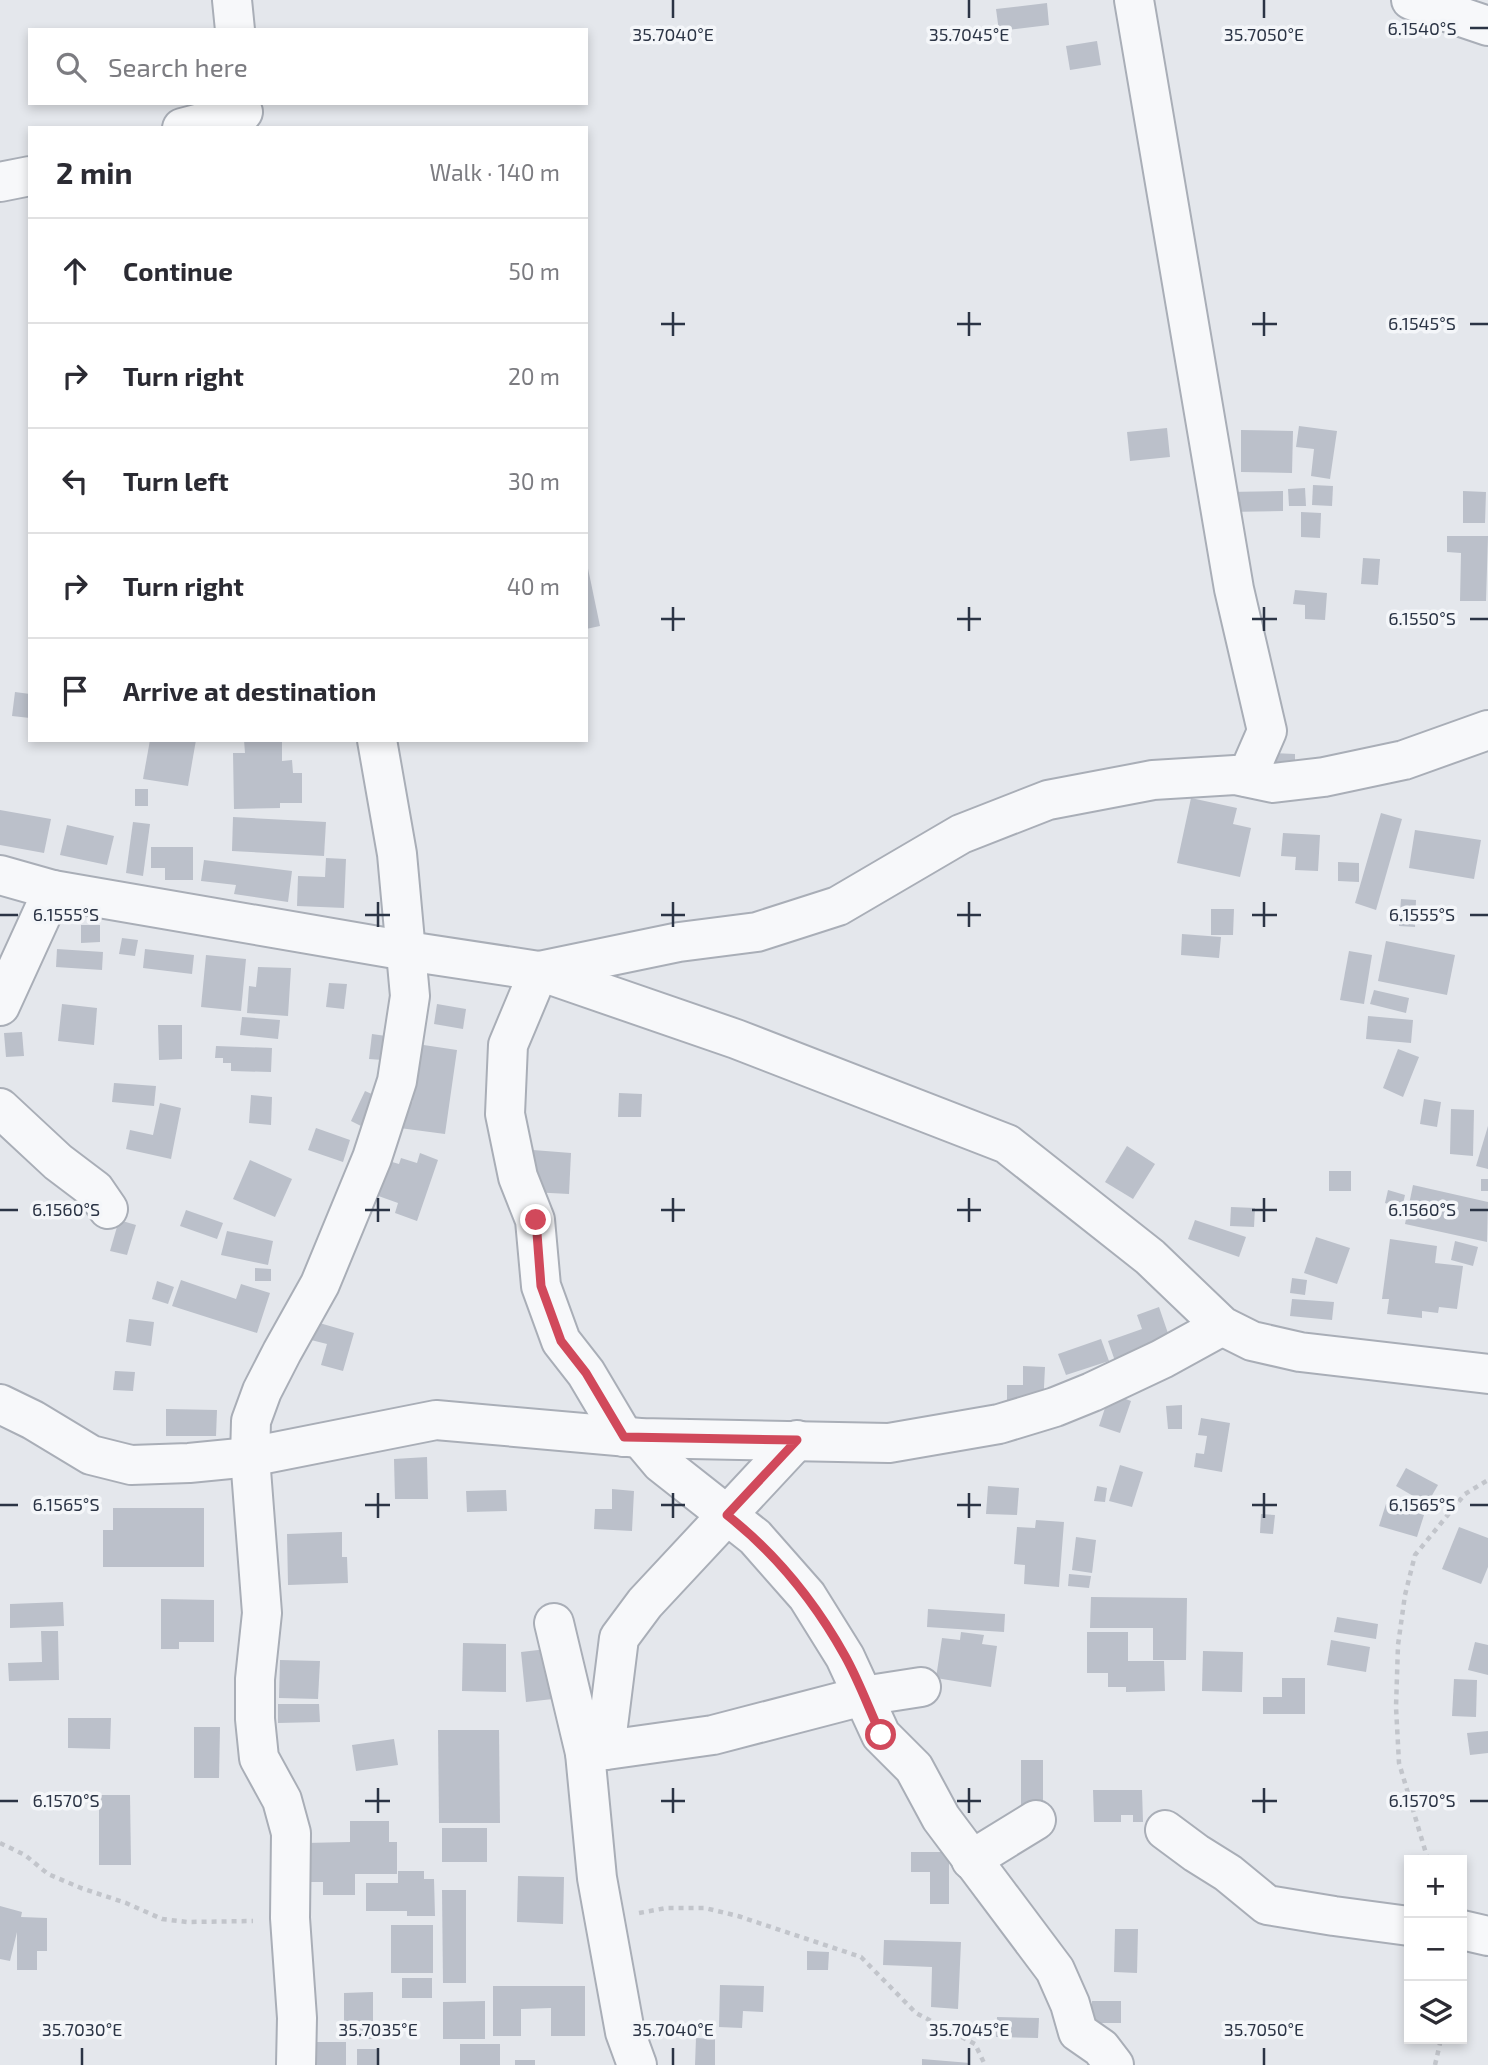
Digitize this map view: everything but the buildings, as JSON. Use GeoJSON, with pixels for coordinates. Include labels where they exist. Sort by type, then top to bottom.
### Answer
{"type":"FeatureCollection","features":[{"type":"Feature","properties":{"kind":"street"},"geometry":{"type":"LineString","coordinates":[[232,0],[235,28]]}},
{"type":"Feature","properties":{"kind":"street"},"geometry":{"type":"LineString","coordinates":[[1134,0],[1234,589],[1267,732],[1247,777]]}},
{"type":"Feature","properties":{"kind":"street"},"geometry":{"type":"LineString","coordinates":[[1411,0],[1488,26]]}},
{"type":"Feature","properties":{"kind":"street"},"geometry":{"type":"LineString","coordinates":[[191,126],[244,114]]}},
{"type":"Feature","properties":{"kind":"street"},"geometry":{"type":"LineString","coordinates":[[0,182],[28,176]]}},
{"type":"Feature","properties":{"kind":"street"},"geometry":{"type":"LineString","coordinates":[[539,971],[678,942],[757,932],[838,906],[961,834],[1048,800],[1153,780],[1236,775],[1273,783],[1370,769],[1404,760],[1488,730]]}},
{"type":"Feature","properties":{"kind":"street"},"geometry":{"type":"LineString","coordinates":[[296,2065],[297,2018],[290,1918],[291,1833],[282,1800],[259,1758],[255,1718],[255,1679],[262,1613],[250,1457],[251,1422],[262,1391],[320,1284],[372,1158],[397,1081],[410,996],[397,854],[377,742]]}},
{"type":"Feature","properties":{"kind":"street"},"geometry":{"type":"LineString","coordinates":[[0,875],[53,890],[539,971],[736,1039],[1007,1144],[1150,1257],[1223,1326],[1252,1340],[1300,1352],[1488,1374]]}},
{"type":"Feature","properties":{"kind":"street"},"geometry":{"type":"LineString","coordinates":[[0,1006],[53,890]]}},
{"type":"Feature","properties":{"kind":"street"},"geometry":{"type":"LineString","coordinates":[[539,971],[508,1045],[505,1114],[518,1177],[536,1220],[541,1286],[561,1341],[632,1437],[755,1537],[807,1596],[845,1657],[881,1735],[914,1768],[941,1818],[1055,1970],[1070,2004],[1078,2032],[1101,2048],[1114,2065]]}},
{"type":"Feature","properties":{"kind":"street"},"geometry":{"type":"LineString","coordinates":[[0,1108],[58,1162],[95,1190],[108,1209]]}},
{"type":"Feature","properties":{"kind":"street"},"geometry":{"type":"LineString","coordinates":[[0,1404],[33,1420],[91,1455],[131,1465],[250,1457],[436,1420],[632,1437],[889,1443],[999,1424],[1055,1407],[1162,1359],[1223,1326]]}},
{"type":"Feature","properties":{"kind":"street"},"geometry":{"type":"LineString","coordinates":[[637,2065],[625,2032],[597,1878],[595,1752],[619,1638],[645,1603],[797,1440]]}},
{"type":"Feature","properties":{"kind":"street"},"geometry":{"type":"LineString","coordinates":[[554,1623],[595,1752]]}},
{"type":"Feature","properties":{"kind":"street"},"geometry":{"type":"LineString","coordinates":[[595,1752],[713,1735],[863,1696],[921,1687]]}},
{"type":"Feature","properties":{"kind":"street"},"geometry":{"type":"LineString","coordinates":[[971,1860],[1036,1820]]}},
{"type":"Feature","properties":{"kind":"street"},"geometry":{"type":"LineString","coordinates":[[1165,1830],[1228,1873],[1267,1905],[1404,1925]]}},
{"type":"Feature","properties":{"kind":"street"},"geometry":{"type":"LineString","coordinates":[[1467,1931],[1488,1936]]}},
{"type":"Feature","properties":{"kind":"path"},"geometry":{"type":"LineString","coordinates":[[1427,1855],[1399,1763],[1396,1695],[1398,1645],[1405,1595],[1415,1555],[1465,1494],[1488,1480]]}},
{"type":"Feature","properties":{"kind":"path"},"geometry":{"type":"LineString","coordinates":[[0,1843],[25,1855],[48,1874],[162,1919],[233,1922],[290,1918]]}},
{"type":"Feature","properties":{"kind":"path"},"geometry":{"type":"LineString","coordinates":[[605,1920],[666,1908],[705,1908],[738,1916],[861,1957],[916,2013],[975,2044],[985,2065]]}},
{"type":"Feature","properties":{"kind":"path"},"geometry":{"type":"LineString","coordinates":[[1435,2065],[1440,2044]]}},
{"type":"Feature","properties":{"kind":"route"},"geometry":{"type":"LineString","coordinates":[[536,1220],[541,1286],[561,1341],[586,1373],[624,1437],[797,1440],[727,1515],[755,1537],[807,1596],[845,1657],[881,1735]]}}]}
